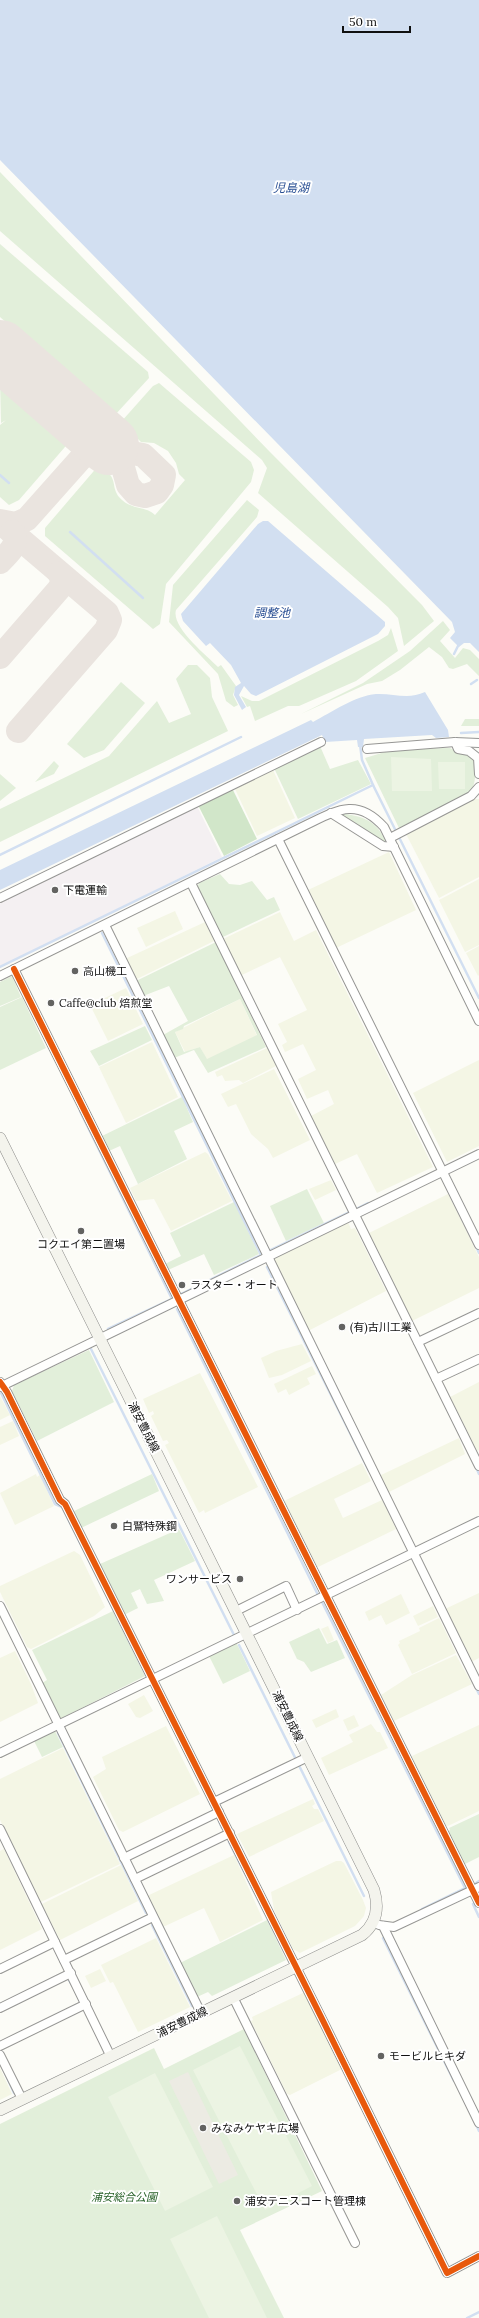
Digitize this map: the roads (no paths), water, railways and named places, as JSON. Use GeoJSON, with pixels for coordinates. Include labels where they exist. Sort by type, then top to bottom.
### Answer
{"type":"FeatureCollection","features":[{"type":"Feature","properties":{"kind":"main road","name":"浦安豊成線"},"geometry":{"type":"LineString","coordinates":[[0,1138],[248,1634],[301,1760],[374,1890],[378,1902],[378,1924],[362,1935],[0,2110]]}},
{"type":"Feature","properties":{"kind":"street"},"geometry":{"type":"LineString","coordinates":[[0,898],[321,742]]}},
{"type":"Feature","properties":{"kind":"street"},"geometry":{"type":"LineString","coordinates":[[455,742],[458,749],[469,751],[478,758],[479,774]]}},
{"type":"Feature","properties":{"kind":"street"},"geometry":{"type":"LineString","coordinates":[[367,749],[455,742],[479,743]]}},
{"type":"Feature","properties":{"kind":"street"},"geometry":{"type":"LineString","coordinates":[[394,835],[471,796],[479,787]]}},
{"type":"Feature","properties":{"kind":"street"},"geometry":{"type":"LineString","coordinates":[[0,976],[331,813],[347,808],[361,810],[373,815],[394,835]]}},
{"type":"Feature","properties":{"kind":"street"},"geometry":{"type":"LineString","coordinates":[[331,813],[383,846],[394,847]]}},
{"type":"Feature","properties":{"kind":"street"},"geometry":{"type":"LineString","coordinates":[[394,835],[394,847],[479,1021]]}},
{"type":"Feature","properties":{"kind":"street"},"geometry":{"type":"LineString","coordinates":[[278,839],[479,1245]]}},
{"type":"Feature","properties":{"kind":"street"},"geometry":{"type":"LineString","coordinates":[[191,882],[479,1466]]}},
{"type":"Feature","properties":{"kind":"street"},"geometry":{"type":"LineString","coordinates":[[105,925],[267,1258],[479,1686]]}},
{"type":"Feature","properties":{"kind":"street"},"geometry":{"type":"LineString","coordinates":[[14,969],[325,1596],[476,1888],[479,1903]]}},
{"type":"Feature","properties":{"kind":"street"},"geometry":{"type":"LineString","coordinates":[[479,1154],[179,1301],[1,1385],[60,1500],[69,1511],[297,1967],[446,2273],[479,2256]]}},
{"type":"Feature","properties":{"kind":"street"},"geometry":{"type":"LineString","coordinates":[[418,1342],[479,1313]]}},
{"type":"Feature","properties":{"kind":"street"},"geometry":{"type":"LineString","coordinates":[[436,1379],[479,1359]]}},
{"type":"Feature","properties":{"kind":"street"},"geometry":{"type":"LineString","coordinates":[[0,1753],[479,1521]]}},
{"type":"Feature","properties":{"kind":"street"},"geometry":{"type":"LineString","coordinates":[[236,1611],[286,1586],[297,1610]]}},
{"type":"Feature","properties":{"kind":"street"},"geometry":{"type":"LineString","coordinates":[[0,1606],[201,2013]]}},
{"type":"Feature","properties":{"kind":"street"},"geometry":{"type":"LineString","coordinates":[[214,1802],[301,1760]]}},
{"type":"Feature","properties":{"kind":"street"},"geometry":{"type":"LineString","coordinates":[[124,1858],[219,1812]]}},
{"type":"Feature","properties":{"kind":"street"},"geometry":{"type":"LineString","coordinates":[[0,1829],[111,2057]]}},
{"type":"Feature","properties":{"kind":"street"},"geometry":{"type":"LineString","coordinates":[[134,1879],[230,1833]]}},
{"type":"Feature","properties":{"kind":"street"},"geometry":{"type":"LineString","coordinates":[[378,1924],[394,1927],[476,1888]]}},
{"type":"Feature","properties":{"kind":"street"},"geometry":{"type":"LineString","coordinates":[[64,1960],[153,1917]]}},
{"type":"Feature","properties":{"kind":"street"},"geometry":{"type":"LineString","coordinates":[[378,1924],[479,2123]]}},
{"type":"Feature","properties":{"kind":"street"},"geometry":{"type":"LineString","coordinates":[[0,1969],[56,1942]]}},
{"type":"Feature","properties":{"kind":"street"},"geometry":{"type":"LineString","coordinates":[[0,2008],[70,1973]]}},
{"type":"Feature","properties":{"kind":"street"},"geometry":{"type":"LineString","coordinates":[[233,1997],[355,2243]]}},
{"type":"Feature","properties":{"kind":"street"},"geometry":{"type":"LineString","coordinates":[[0,2046],[86,2004]]}},
{"type":"Feature","properties":{"kind":"street"},"geometry":{"type":"LineString","coordinates":[[0,2055],[22,2100]]}},
{"type":"Feature","properties":{"kind":"water","name":"児島湖"},"geometry":{"type":"Polygon","coordinates":[[[0,0],[479,0],[479,652],[470,643],[464,643],[459,647],[450,638],[455,632],[452,622],[0,160],[0,0]]]}},
{"type":"Feature","properties":{"kind":"water","name":"調整池"},"geometry":{"type":"Polygon","coordinates":[[[263,521],[268,521],[385,622],[385,626],[378,634],[256,696],[251,694],[244,686],[239,695],[246,707],[242,710],[234,695],[235,687],[241,683],[231,665],[210,643],[206,646],[183,621],[181,614],[258,524],[263,521]]]}},
{"type":"Feature","properties":{"kind":"water"},"geometry":{"type":"Polygon","coordinates":[[[425,692],[448,730],[449,737],[436,738],[432,735],[364,739],[363,747],[358,747],[357,740],[325,742],[322,735],[0,890],[0,870],[311,720],[313,722],[344,705],[368,695],[382,694],[413,696],[425,692]]]}},
{"type":"Feature","properties":{"kind":"waterway"},"geometry":{"type":"LineString","coordinates":[[0,475],[9,483]]}},
{"type":"Feature","properties":{"kind":"waterway"},"geometry":{"type":"LineString","coordinates":[[70,532],[143,598]]}},
{"type":"Feature","properties":{"kind":"waterway"},"geometry":{"type":"LineString","coordinates":[[454,654],[459,644]]}},
{"type":"Feature","properties":{"kind":"waterway"},"geometry":{"type":"LineString","coordinates":[[471,684],[477,680]]}},
{"type":"Feature","properties":{"kind":"waterway"},"geometry":{"type":"LineString","coordinates":[[461,733],[479,732]]}},
{"type":"Feature","properties":{"kind":"waterway"},"geometry":{"type":"LineString","coordinates":[[0,855],[241,737]]}},
{"type":"Feature","properties":{"kind":"waterway"},"geometry":{"type":"LineString","coordinates":[[360,744],[362,760],[373,785],[479,998]]}},
{"type":"Feature","properties":{"kind":"waterway"},"geometry":{"type":"LineString","coordinates":[[0,967],[373,785]]}},
{"type":"Feature","properties":{"kind":"waterway"},"geometry":{"type":"LineString","coordinates":[[102,933],[261,1255],[181,1294]]}},
{"type":"Feature","properties":{"kind":"waterway"},"geometry":{"type":"LineString","coordinates":[[80,1111],[172,1299],[108,1329]]}},
{"type":"Feature","properties":{"kind":"waterway"},"geometry":{"type":"LineString","coordinates":[[358,1208],[368,1203]]}},
{"type":"Feature","properties":{"kind":"waterway"},"geometry":{"type":"LineString","coordinates":[[271,1250],[350,1212],[349,1211]]}},
{"type":"Feature","properties":{"kind":"waterway"},"geometry":{"type":"LineString","coordinates":[[476,1246],[479,1253]]}},
{"type":"Feature","properties":{"kind":"waterway"},"geometry":{"type":"LineString","coordinates":[[267,1267],[369,1471]]}},
{"type":"Feature","properties":{"kind":"waterway"},"geometry":{"type":"LineString","coordinates":[[177,1309],[318,1595]]}},
{"type":"Feature","properties":{"kind":"waterway"},"geometry":{"type":"LineString","coordinates":[[91,1349],[234,1635]]}},
{"type":"Feature","properties":{"kind":"waterway"},"geometry":{"type":"LineString","coordinates":[[1,1393],[55,1504],[62,1507],[147,1677]]}},
{"type":"Feature","properties":{"kind":"waterway"},"geometry":{"type":"LineString","coordinates":[[476,1467],[479,1474]]}},
{"type":"Feature","properties":{"kind":"waterway"},"geometry":{"type":"LineString","coordinates":[[322,1602],[465,1888],[422,1909]]}},
{"type":"Feature","properties":{"kind":"waterway"},"geometry":{"type":"LineString","coordinates":[[239,1645],[364,1896]]}},
{"type":"Feature","properties":{"kind":"waterway"},"geometry":{"type":"LineString","coordinates":[[475,1686],[479,1694]]}},
{"type":"Feature","properties":{"kind":"waterway"},"geometry":{"type":"LineString","coordinates":[[156,1693],[212,1807]]}},
{"type":"Feature","properties":{"kind":"waterway"},"geometry":{"type":"LineString","coordinates":[[58,1733],[146,1913]]}},
{"type":"Feature","properties":{"kind":"waterway"},"geometry":{"type":"LineString","coordinates":[[219,1821],[222,1828]]}},
{"type":"Feature","properties":{"kind":"waterway"},"geometry":{"type":"LineString","coordinates":[[229,1842],[288,1959]]}},
{"type":"Feature","properties":{"kind":"waterway"},"geometry":{"type":"LineString","coordinates":[[473,1904],[479,1917]]}},
{"type":"Feature","properties":{"kind":"waterway"},"geometry":{"type":"LineString","coordinates":[[152,1925],[192,2006]]}},
{"type":"Feature","properties":{"kind":"waterway"},"geometry":{"type":"LineString","coordinates":[[383,1938],[454,2081]]}},
{"type":"Feature","properties":{"kind":"waterway"},"geometry":{"type":"LineString","coordinates":[[69,1980],[72,1985]]}},
{"type":"Feature","properties":{"kind":"waterway"},"geometry":{"type":"LineString","coordinates":[[6,2075],[14,2093]]}},
{"type":"Feature","properties":{"kind":"waterway"},"geometry":{"type":"LineString","coordinates":[[476,2124],[479,2131]]}},
{"type":"Feature","properties":{"kind":"waterway"},"geometry":{"type":"LineString","coordinates":[[467,2318],[479,2312]]}},
{"type":"Feature","properties":{"kind":"place","name":"下電運輸"},"geometry":{"type":"Point","coordinates":[55,890]}},
{"type":"Feature","properties":{"kind":"place","name":"高山機工"},"geometry":{"type":"Point","coordinates":[75,971]}},
{"type":"Feature","properties":{"kind":"place","name":"Caffe@club 焙煎堂"},"geometry":{"type":"Point","coordinates":[51,1003]}},
{"type":"Feature","properties":{"kind":"place","name":"コクエイ第二置場"},"geometry":{"type":"Point","coordinates":[81,1231]}},
{"type":"Feature","properties":{"kind":"place","name":"ラスター・オート"},"geometry":{"type":"Point","coordinates":[182,1285]}},
{"type":"Feature","properties":{"kind":"place","name":"(有)古川工業"},"geometry":{"type":"Point","coordinates":[342,1327]}},
{"type":"Feature","properties":{"kind":"place","name":"白鷲特殊鋼"},"geometry":{"type":"Point","coordinates":[114,1526]}},
{"type":"Feature","properties":{"kind":"place","name":"ワンサービス"},"geometry":{"type":"Point","coordinates":[240,1579]}},
{"type":"Feature","properties":{"kind":"place","name":"モービルヒキダ"},"geometry":{"type":"Point","coordinates":[381,2056]}},
{"type":"Feature","properties":{"kind":"place","name":"みなみケヤキ広場"},"geometry":{"type":"Point","coordinates":[203,2128]}},
{"type":"Feature","properties":{"kind":"place","name":"浦安テニスコート管理棟"},"geometry":{"type":"Point","coordinates":[237,2201]}},
{"type":"Feature","properties":{"kind":"park label","name":"浦安総合公園"},"geometry":{"type":"Point","coordinates":[124,2197]}}]}
